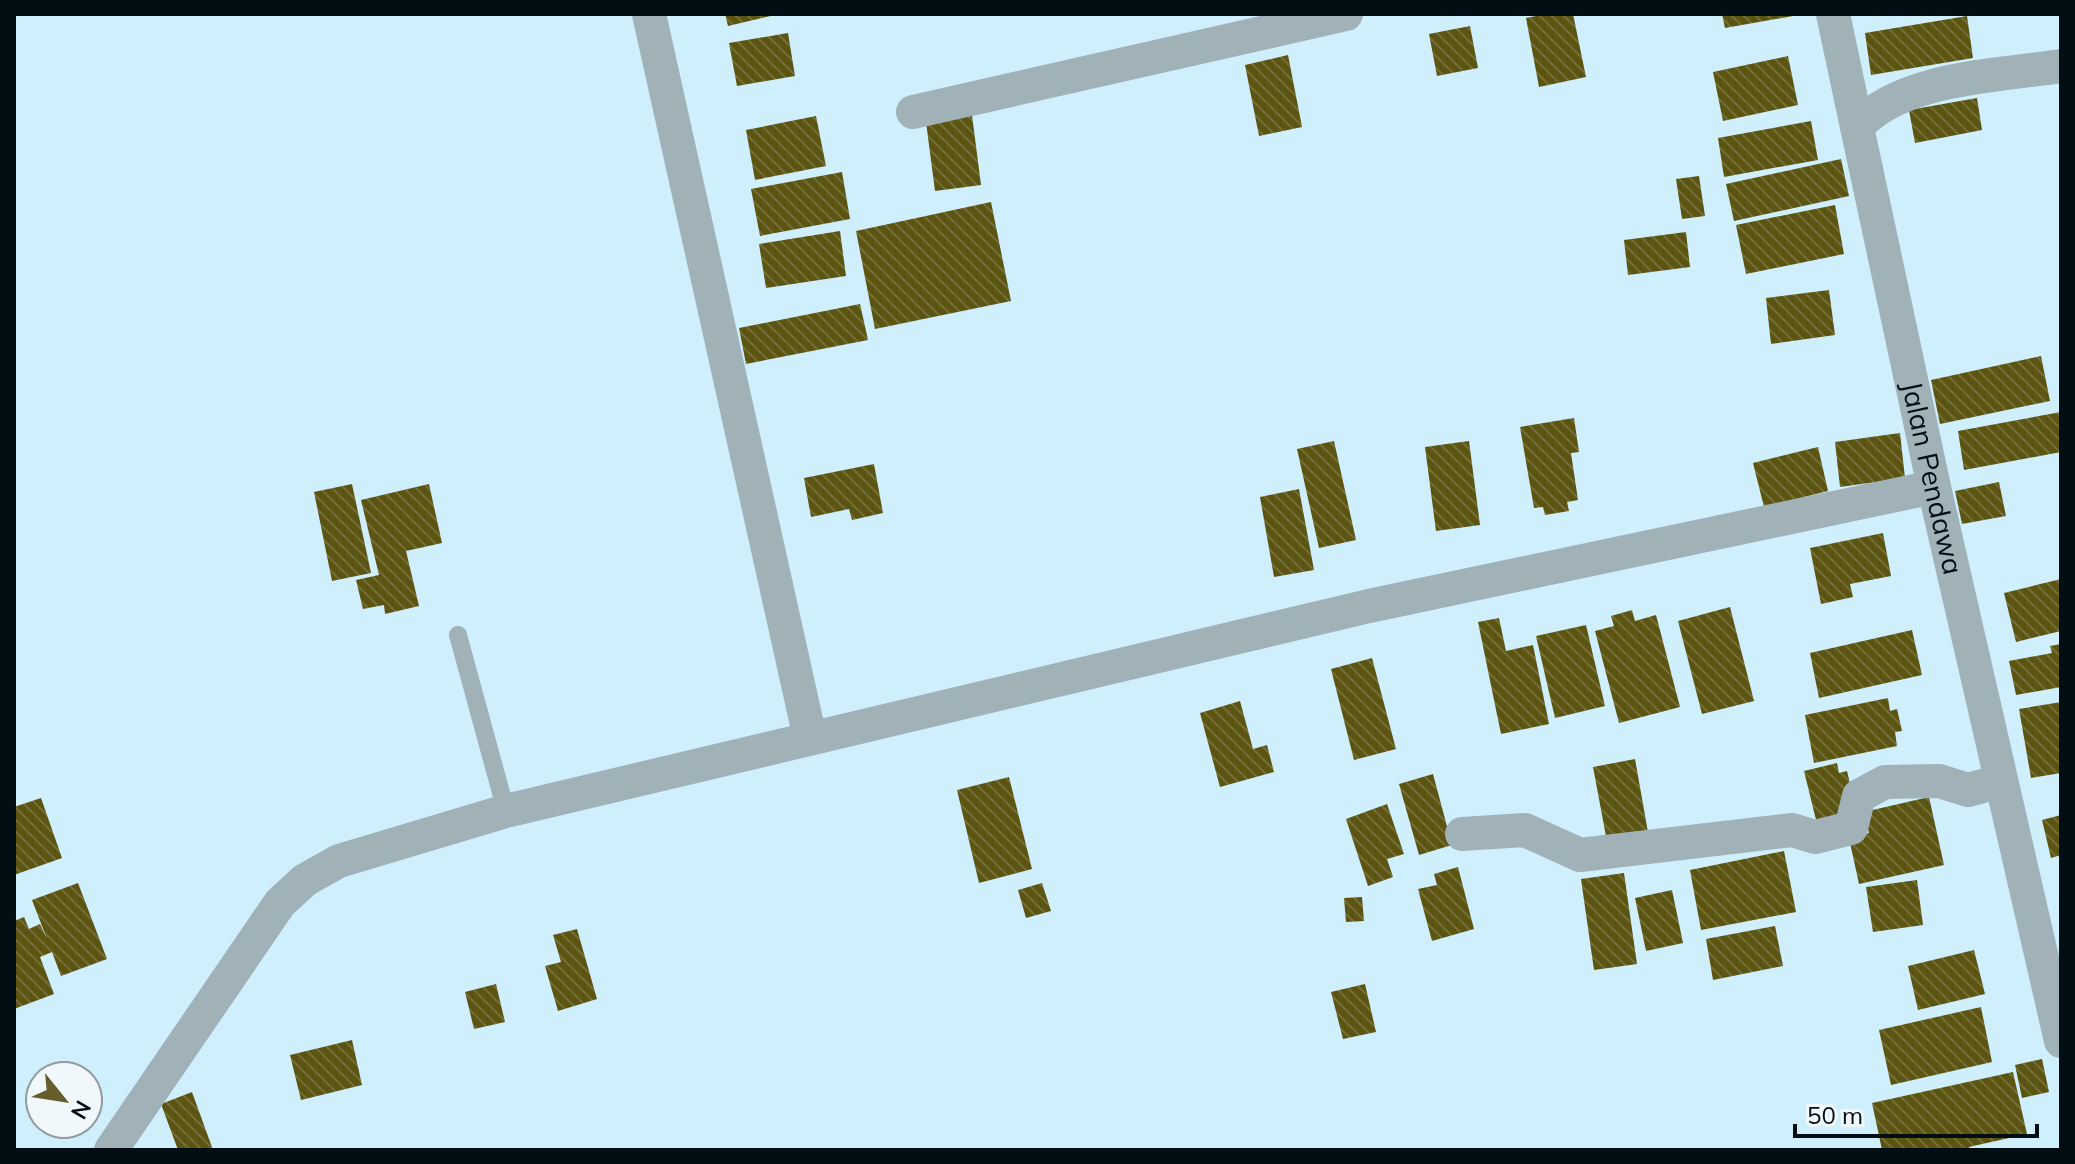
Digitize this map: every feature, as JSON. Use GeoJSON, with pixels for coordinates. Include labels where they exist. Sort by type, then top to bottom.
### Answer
{"type":"FeatureCollection","features":[{"type":"Feature","properties":{"kind":"street"},"geometry":{"type":"LineString","coordinates":[[649,14],[810,738]]}},
{"type":"Feature","properties":{"kind":"street"},"geometry":{"type":"LineString","coordinates":[[913,112],[1346,14]]}},
{"type":"Feature","properties":{"kind":"street","name":"Jalan Pendawa"},"geometry":{"type":"LineString","coordinates":[[1833,14],[1934,487],[2061,1041]]}},
{"type":"Feature","properties":{"kind":"street"},"geometry":{"type":"LineString","coordinates":[[1857,127],[1870,112],[1902,94],[2061,66]]}},
{"type":"Feature","properties":{"kind":"street"},"geometry":{"type":"LineString","coordinates":[[111,1150],[254,936],[280,903],[305,880],[339,861],[506,811],[1369,606],[1934,487]]}},
{"type":"Feature","properties":{"kind":"street"},"geometry":{"type":"LineString","coordinates":[[1462,834],[1525,830],[1580,855],[1792,830],[1815,837],[1851,828],[1859,796],[1885,782],[1939,781],[1968,790],[2001,781]]}},
{"type":"Feature","properties":{"kind":"lane"},"geometry":{"type":"LineString","coordinates":[[458,635],[506,811]]}},
{"type":"Feature","properties":{"kind":"building"},"geometry":{"type":"Polygon","coordinates":[[[725,14],[775,14],[775,15],[728,26],[725,14]]]}},
{"type":"Feature","properties":{"kind":"building"},"geometry":{"type":"Polygon","coordinates":[[[1573,14],[1586,77],[1539,87],[1526,18],[1573,14]]]}},
{"type":"Feature","properties":{"kind":"building"},"geometry":{"type":"Polygon","coordinates":[[[1722,14],[1793,14],[1793,16],[1725,28],[1722,14]]]}},
{"type":"Feature","properties":{"kind":"building"},"geometry":{"type":"Polygon","coordinates":[[[1967,16],[1973,58],[1871,75],[1865,33],[1967,16]]]}},
{"type":"Feature","properties":{"kind":"building"},"geometry":{"type":"Polygon","coordinates":[[[1470,26],[1478,68],[1437,76],[1429,34],[1470,26]]]}},
{"type":"Feature","properties":{"kind":"building"},"geometry":{"type":"Polygon","coordinates":[[[788,33],[795,76],[737,86],[729,43],[788,33]]]}},
{"type":"Feature","properties":{"kind":"building"},"geometry":{"type":"Polygon","coordinates":[[[1288,55],[1302,127],[1259,136],[1245,65],[1288,55]]]}},
{"type":"Feature","properties":{"kind":"building"},"geometry":{"type":"Polygon","coordinates":[[[1788,56],[1798,105],[1723,121],[1713,72],[1788,56]]]}},
{"type":"Feature","properties":{"kind":"building"},"geometry":{"type":"Polygon","coordinates":[[[1977,98],[1982,130],[1915,143],[1909,110],[1977,98]]]}},
{"type":"Feature","properties":{"kind":"building"},"geometry":{"type":"Polygon","coordinates":[[[972,115],[981,185],[935,191],[926,122],[972,115]]]}},
{"type":"Feature","properties":{"kind":"building"},"geometry":{"type":"Polygon","coordinates":[[[816,116],[826,166],[755,180],[746,130],[816,116]]]}},
{"type":"Feature","properties":{"kind":"building"},"geometry":{"type":"Polygon","coordinates":[[[1811,121],[1818,160],[1724,177],[1718,138],[1811,121]]]}},
{"type":"Feature","properties":{"kind":"building"},"geometry":{"type":"Polygon","coordinates":[[[1841,159],[1849,196],[1734,221],[1726,184],[1841,159]]]}},
{"type":"Feature","properties":{"kind":"building"},"geometry":{"type":"Polygon","coordinates":[[[842,172],[850,219],[760,236],[751,189],[842,172]]]}},
{"type":"Feature","properties":{"kind":"building"},"geometry":{"type":"Polygon","coordinates":[[[1699,176],[1705,216],[1682,219],[1676,179],[1699,176]]]}},
{"type":"Feature","properties":{"kind":"building"},"geometry":{"type":"Polygon","coordinates":[[[991,202],[1011,301],[875,329],[856,231],[991,202]]]}},
{"type":"Feature","properties":{"kind":"building"},"geometry":{"type":"Polygon","coordinates":[[[1835,205],[1844,254],[1746,274],[1736,225],[1835,205]]]}},
{"type":"Feature","properties":{"kind":"building"},"geometry":{"type":"Polygon","coordinates":[[[840,231],[846,276],[766,288],[759,244],[840,231]]]}},
{"type":"Feature","properties":{"kind":"building"},"geometry":{"type":"Polygon","coordinates":[[[1686,232],[1690,267],[1628,275],[1624,240],[1686,232]]]}},
{"type":"Feature","properties":{"kind":"building"},"geometry":{"type":"Polygon","coordinates":[[[1829,290],[1835,335],[1771,344],[1766,298],[1829,290]]]}},
{"type":"Feature","properties":{"kind":"building"},"geometry":{"type":"Polygon","coordinates":[[[860,304],[868,340],[746,364],[739,328],[860,304]]]}},
{"type":"Feature","properties":{"kind":"building"},"geometry":{"type":"Polygon","coordinates":[[[2041,356],[2050,401],[1940,424],[1931,380],[2041,356]]]}},
{"type":"Feature","properties":{"kind":"building"},"geometry":{"type":"Polygon","coordinates":[[[2061,412],[2061,452],[1964,470],[1958,431],[2061,412]]]}},
{"type":"Feature","properties":{"kind":"building"},"geometry":{"type":"Polygon","coordinates":[[[1574,418],[1579,452],[1571,453],[1578,500],[1567,502],[1569,511],[1545,515],[1543,507],[1534,508],[1520,427],[1574,418]]]}},
{"type":"Feature","properties":{"kind":"building"},"geometry":{"type":"Polygon","coordinates":[[[1900,433],[1905,478],[1840,487],[1835,442],[1900,433]]]}},
{"type":"Feature","properties":{"kind":"building"},"geometry":{"type":"Polygon","coordinates":[[[1334,441],[1356,540],[1319,548],[1297,449],[1334,441]]]}},
{"type":"Feature","properties":{"kind":"building"},"geometry":{"type":"Polygon","coordinates":[[[1469,441],[1480,525],[1436,531],[1425,447],[1469,441]]]}},
{"type":"Feature","properties":{"kind":"building"},"geometry":{"type":"Polygon","coordinates":[[[1818,447],[1828,491],[1764,507],[1753,463],[1818,447]]]}},
{"type":"Feature","properties":{"kind":"building"},"geometry":{"type":"Polygon","coordinates":[[[874,464],[883,513],[852,520],[849,509],[811,517],[804,478],[874,464]]]}},
{"type":"Feature","properties":{"kind":"building"},"geometry":{"type":"Polygon","coordinates":[[[1999,482],[2006,516],[1962,524],[1955,491],[1999,482]]]}},
{"type":"Feature","properties":{"kind":"building"},"geometry":{"type":"Polygon","coordinates":[[[352,484],[371,573],[332,581],[314,492],[352,484]]]}},
{"type":"Feature","properties":{"kind":"building"},"geometry":{"type":"Polygon","coordinates":[[[429,484],[442,543],[406,551],[419,606],[385,614],[384,605],[363,609],[356,580],[379,575],[361,500],[429,484]]]}},
{"type":"Feature","properties":{"kind":"building"},"geometry":{"type":"Polygon","coordinates":[[[1299,489],[1314,570],[1274,577],[1260,497],[1299,489]]]}},
{"type":"Feature","properties":{"kind":"building"},"geometry":{"type":"Polygon","coordinates":[[[1883,533],[1891,576],[1850,584],[1853,597],[1821,604],[1810,548],[1883,533]]]}},
{"type":"Feature","properties":{"kind":"building"},"geometry":{"type":"Polygon","coordinates":[[[2061,579],[2061,631],[2016,642],[2004,593],[2061,579]]]}},
{"type":"Feature","properties":{"kind":"building"},"geometry":{"type":"Polygon","coordinates":[[[1730,607],[1754,701],[1702,714],[1678,621],[1730,607]]]}},
{"type":"Feature","properties":{"kind":"building"},"geometry":{"type":"Polygon","coordinates":[[[1632,610],[1635,621],[1656,615],[1680,707],[1619,723],[1595,631],[1614,626],[1611,616],[1632,610]]]}},
{"type":"Feature","properties":{"kind":"building"},"geometry":{"type":"Polygon","coordinates":[[[1499,618],[1506,651],[1533,645],[1549,724],[1501,734],[1478,622],[1499,618]]]}},
{"type":"Feature","properties":{"kind":"building"},"geometry":{"type":"Polygon","coordinates":[[[1586,625],[1605,706],[1555,718],[1536,636],[1586,625]]]}},
{"type":"Feature","properties":{"kind":"building"},"geometry":{"type":"Polygon","coordinates":[[[1912,630],[1922,675],[1819,698],[1810,653],[1912,630]]]}},
{"type":"Feature","properties":{"kind":"building"},"geometry":{"type":"Polygon","coordinates":[[[2061,644],[2061,687],[2016,695],[2009,661],[2052,653],[2050,646],[2061,644]]]}},
{"type":"Feature","properties":{"kind":"building"},"geometry":{"type":"Polygon","coordinates":[[[1372,658],[1396,749],[1354,760],[1331,669],[1372,658]]]}},
{"type":"Feature","properties":{"kind":"building"},"geometry":{"type":"Polygon","coordinates":[[[1888,698],[1890,711],[1897,709],[1902,731],[1895,732],[1897,746],[1814,763],[1805,715],[1888,698]]]}},
{"type":"Feature","properties":{"kind":"building"},"geometry":{"type":"Polygon","coordinates":[[[1240,701],[1253,749],[1267,745],[1274,772],[1220,787],[1200,713],[1240,701]]]}},
{"type":"Feature","properties":{"kind":"building"},"geometry":{"type":"Polygon","coordinates":[[[2061,702],[2061,773],[2031,778],[2019,709],[2061,702]]]}},
{"type":"Feature","properties":{"kind":"building"},"geometry":{"type":"Polygon","coordinates":[[[1635,759],[1649,838],[1608,847],[1593,767],[1635,759]]]}},
{"type":"Feature","properties":{"kind":"building"},"geometry":{"type":"Polygon","coordinates":[[[1837,763],[1839,773],[1847,771],[1853,796],[1849,820],[1818,828],[1804,771],[1837,763]]]}},
{"type":"Feature","properties":{"kind":"building"},"geometry":{"type":"Polygon","coordinates":[[[1433,774],[1452,845],[1419,855],[1399,784],[1433,774]]]}},
{"type":"Feature","properties":{"kind":"building"},"geometry":{"type":"Polygon","coordinates":[[[1009,777],[1032,869],[979,883],[957,790],[1009,777]]]}},
{"type":"Feature","properties":{"kind":"building"},"geometry":{"type":"Polygon","coordinates":[[[1929,797],[1944,865],[1859,884],[1849,838],[1869,833],[1864,812],[1929,797]]]}},
{"type":"Feature","properties":{"kind":"building"},"geometry":{"type":"Polygon","coordinates":[[[41,798],[62,858],[14,875],[14,807],[41,798]]]}},
{"type":"Feature","properties":{"kind":"building"},"geometry":{"type":"Polygon","coordinates":[[[1387,804],[1404,854],[1387,859],[1393,877],[1368,886],[1346,819],[1387,804]]]}},
{"type":"Feature","properties":{"kind":"building"},"geometry":{"type":"Polygon","coordinates":[[[2061,815],[2061,855],[2051,858],[2042,820],[2061,815]]]}},
{"type":"Feature","properties":{"kind":"building"},"geometry":{"type":"Polygon","coordinates":[[[1784,851],[1796,912],[1701,930],[1690,870],[1784,851]]]}},
{"type":"Feature","properties":{"kind":"building"},"geometry":{"type":"Polygon","coordinates":[[[1458,867],[1474,929],[1432,941],[1418,889],[1437,885],[1434,874],[1458,867]]]}},
{"type":"Feature","properties":{"kind":"building"},"geometry":{"type":"Polygon","coordinates":[[[1624,873],[1637,964],[1594,970],[1581,879],[1624,873]]]}},
{"type":"Feature","properties":{"kind":"building"},"geometry":{"type":"Polygon","coordinates":[[[1917,880],[1923,925],[1873,932],[1866,887],[1917,880]]]}},
{"type":"Feature","properties":{"kind":"building"},"geometry":{"type":"Polygon","coordinates":[[[78,883],[107,959],[61,976],[52,952],[40,957],[54,994],[14,1009],[14,921],[24,917],[29,929],[40,924],[47,939],[32,900],[78,883]]]}},
{"type":"Feature","properties":{"kind":"building"},"geometry":{"type":"Polygon","coordinates":[[[1042,883],[1051,911],[1026,918],[1018,890],[1042,883]]]}},
{"type":"Feature","properties":{"kind":"building"},"geometry":{"type":"Polygon","coordinates":[[[1672,890],[1683,943],[1646,951],[1635,898],[1672,890]]]}},
{"type":"Feature","properties":{"kind":"building"},"geometry":{"type":"Polygon","coordinates":[[[1362,897],[1364,921],[1346,922],[1344,898],[1362,897]]]}},
{"type":"Feature","properties":{"kind":"building"},"geometry":{"type":"Polygon","coordinates":[[[1775,926],[1783,966],[1713,980],[1706,939],[1775,926]]]}},
{"type":"Feature","properties":{"kind":"building"},"geometry":{"type":"Polygon","coordinates":[[[577,929],[597,999],[558,1011],[545,966],[561,962],[553,935],[577,929]]]}},
{"type":"Feature","properties":{"kind":"building"},"geometry":{"type":"Polygon","coordinates":[[[1974,950],[1985,994],[1918,1010],[1908,966],[1974,950]]]}},
{"type":"Feature","properties":{"kind":"building"},"geometry":{"type":"Polygon","coordinates":[[[496,984],[505,1022],[474,1029],[465,992],[496,984]]]}},
{"type":"Feature","properties":{"kind":"building"},"geometry":{"type":"Polygon","coordinates":[[[1365,984],[1376,1032],[1343,1039],[1331,992],[1365,984]]]}},
{"type":"Feature","properties":{"kind":"building"},"geometry":{"type":"Polygon","coordinates":[[[1981,1007],[1992,1062],[1891,1085],[1879,1030],[1981,1007]]]}},
{"type":"Feature","properties":{"kind":"building"},"geometry":{"type":"Polygon","coordinates":[[[352,1040],[362,1085],[301,1100],[290,1055],[352,1040]]]}},
{"type":"Feature","properties":{"kind":"building"},"geometry":{"type":"Polygon","coordinates":[[[2042,1059],[2049,1092],[2022,1098],[2015,1065],[2042,1059]]]}},
{"type":"Feature","properties":{"kind":"building"},"geometry":{"type":"Polygon","coordinates":[[[2013,1072],[2027,1134],[1969,1147],[1970,1150],[1882,1150],[1872,1103],[2013,1072]]]}},
{"type":"Feature","properties":{"kind":"building"},"geometry":{"type":"Polygon","coordinates":[[[192,1092],[213,1150],[178,1150],[161,1104],[192,1092]]]}}]}
